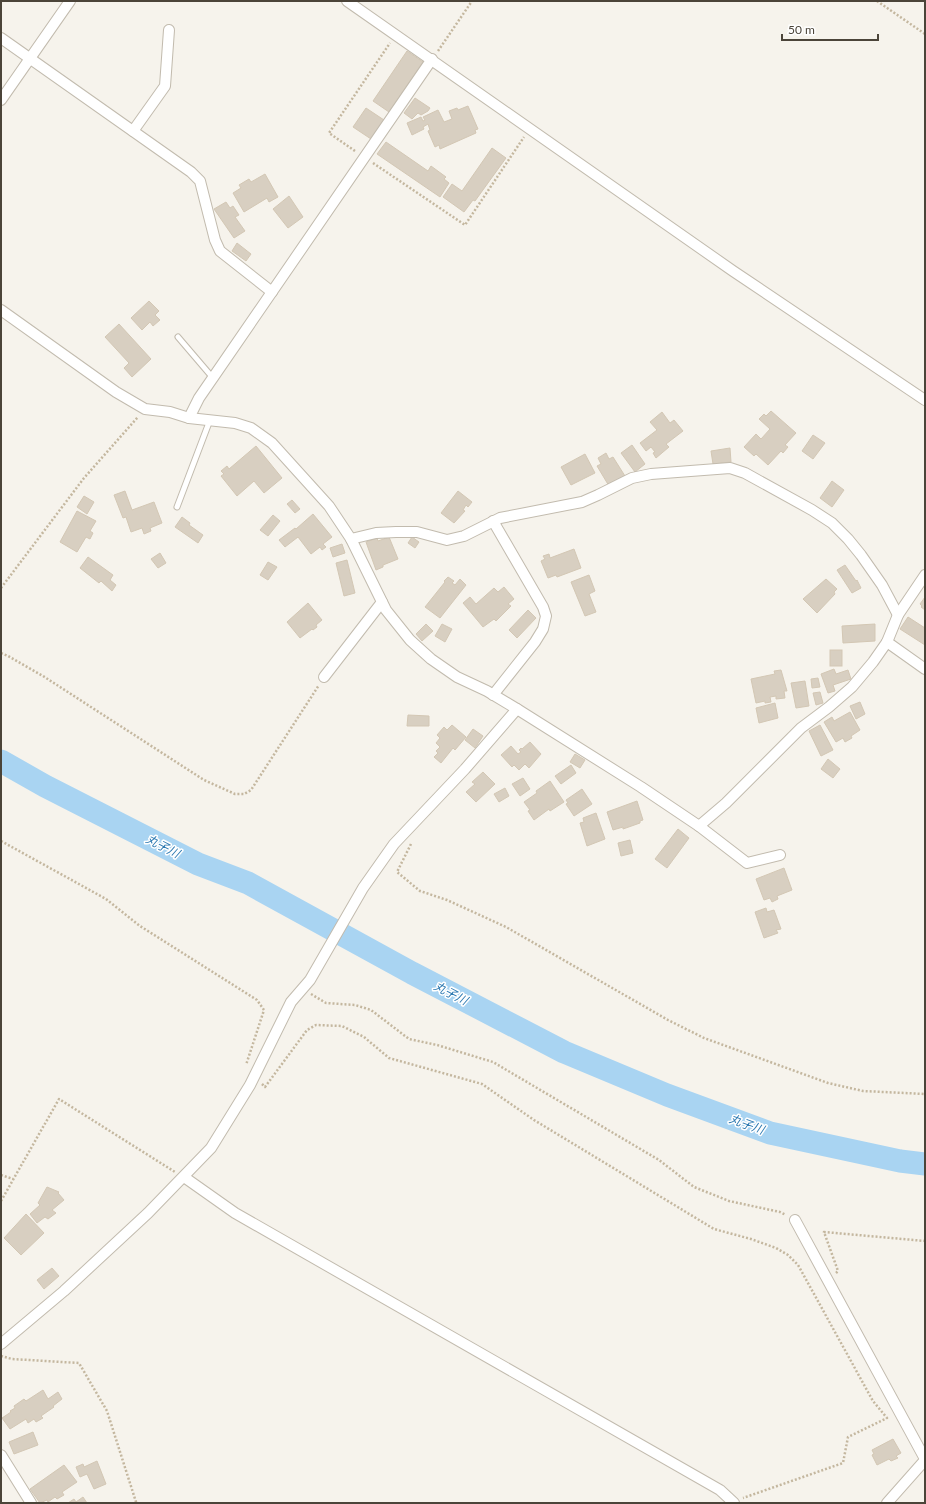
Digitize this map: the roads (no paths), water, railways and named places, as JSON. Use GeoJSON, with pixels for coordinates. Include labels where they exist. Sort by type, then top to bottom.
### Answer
{"type":"FeatureCollection","features":[{"type":"Feature","properties":{"kind":"street"},"geometry":{"type":"LineString","coordinates":[[1,100],[70,1]]}},
{"type":"Feature","properties":{"kind":"street"},"geometry":{"type":"LineString","coordinates":[[347,1],[733,271],[925,400]]}},
{"type":"Feature","properties":{"kind":"street"},"geometry":{"type":"LineString","coordinates":[[133,131],[165,86],[169,30]]}},
{"type":"Feature","properties":{"kind":"street"},"geometry":{"type":"LineString","coordinates":[[1,38],[191,172],[200,181],[215,240],[220,251],[272,292]]}},
{"type":"Feature","properties":{"kind":"street"},"geometry":{"type":"LineString","coordinates":[[189,418],[199,398],[432,60]]}},
{"type":"Feature","properties":{"kind":"street"},"geometry":{"type":"LineString","coordinates":[[1,310],[116,392],[146,409],[170,412],[189,418],[234,423],[251,428],[272,443],[329,506],[351,539],[386,610],[410,640],[431,659],[457,677],[517,709],[641,787],[699,826],[747,863],[780,855]]}},
{"type":"Feature","properties":{"kind":"street"},"geometry":{"type":"LineString","coordinates":[[351,539],[376,533],[417,532],[446,540],[464,536],[493,521],[513,514],[582,502],[632,478],[651,474],[730,468],[745,473],[812,510],[832,523],[861,555],[882,585],[898,615]]}},
{"type":"Feature","properties":{"kind":"street"},"geometry":{"type":"LineString","coordinates":[[493,521],[543,607],[546,616],[543,629],[535,642],[493,695]]}},
{"type":"Feature","properties":{"kind":"street"},"geometry":{"type":"LineString","coordinates":[[699,826],[726,803],[801,728],[852,687],[873,662],[887,642],[898,615],[925,574]]}},
{"type":"Feature","properties":{"kind":"street"},"geometry":{"type":"LineString","coordinates":[[324,677],[382,602]]}},
{"type":"Feature","properties":{"kind":"street"},"geometry":{"type":"LineString","coordinates":[[887,642],[925,669]]}},
{"type":"Feature","properties":{"kind":"street"},"geometry":{"type":"LineString","coordinates":[[1,1344],[64,1291],[148,1213],[211,1148],[254,1078],[291,1002],[310,980],[363,888],[394,844],[465,769],[517,709]]}},
{"type":"Feature","properties":{"kind":"street"},"geometry":{"type":"LineString","coordinates":[[184,1177],[235,1213],[720,1490],[734,1503]]}},
{"type":"Feature","properties":{"kind":"street"},"geometry":{"type":"LineString","coordinates":[[795,1220],[925,1459],[887,1503]]}},
{"type":"Feature","properties":{"kind":"street"},"geometry":{"type":"LineString","coordinates":[[1,1455],[31,1503]]}},
{"type":"Feature","properties":{"kind":"lane"},"geometry":{"type":"LineString","coordinates":[[178,337],[213,378]]}},
{"type":"Feature","properties":{"kind":"lane"},"geometry":{"type":"LineString","coordinates":[[177,507],[210,420]]}},
{"type":"Feature","properties":{"kind":"waterway","name":"丸子川"},"geometry":{"type":"LineString","coordinates":[[1,761],[45,786],[198,864],[248,883],[412,973],[564,1052],[667,1095],[770,1133],[900,1161],[925,1164]]}}]}
